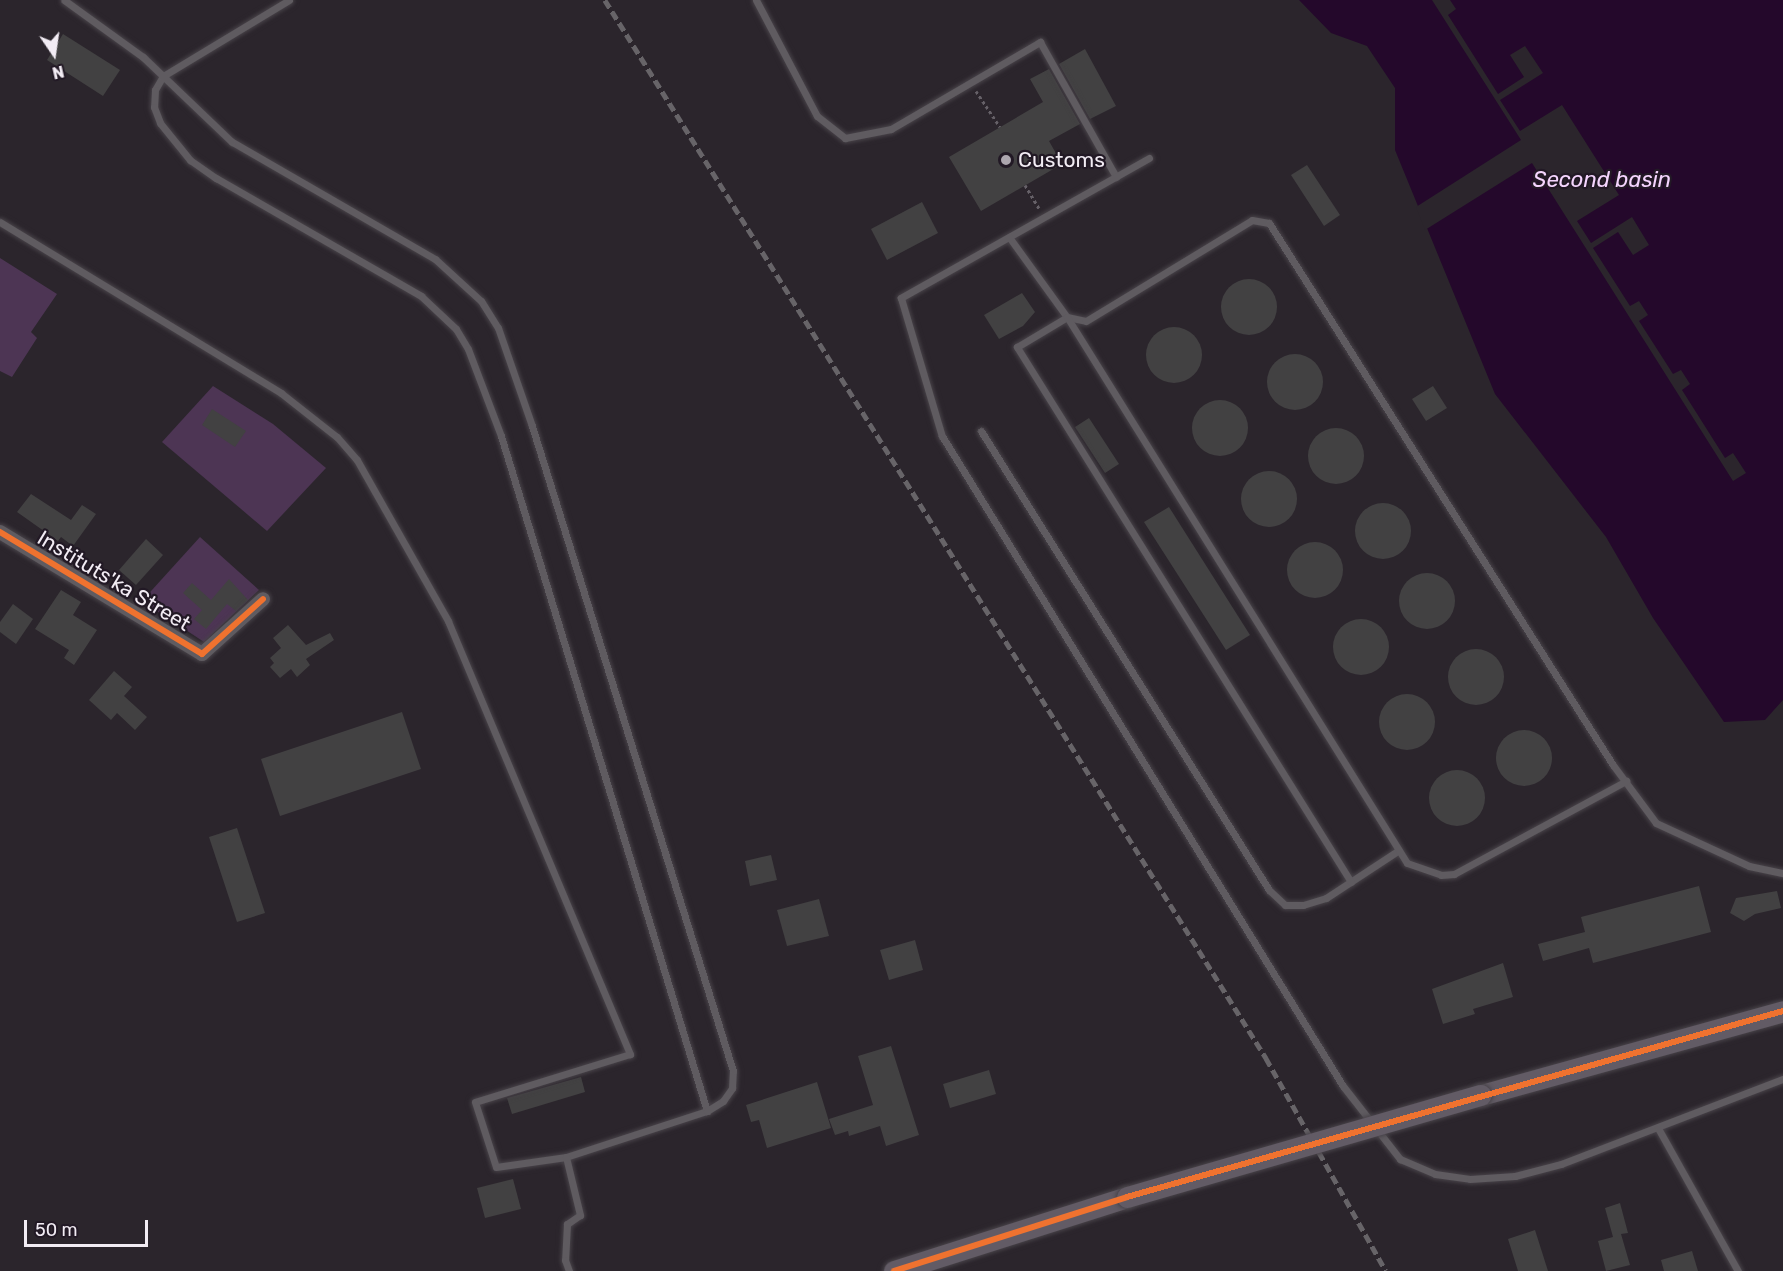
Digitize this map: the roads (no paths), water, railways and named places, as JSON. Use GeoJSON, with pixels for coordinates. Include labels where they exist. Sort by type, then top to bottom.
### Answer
{"type":"FeatureCollection","features":[{"type":"Feature","properties":{"kind":"main road"},"geometry":{"type":"LineString","coordinates":[[894,1271],[1127,1197],[1783,1011]]}},
{"type":"Feature","properties":{"kind":"street","name":"Instituts'ka Street"},"geometry":{"type":"LineString","coordinates":[[0,532],[202,654],[263,599]]}},
{"type":"Feature","properties":{"kind":"lane"},"geometry":{"type":"LineString","coordinates":[[0,222],[281,393],[337,437],[363,470],[453,631],[630,1054],[475,1102],[496,1167],[566,1157],[707,1111],[723,1101],[732,1088],[733,1071],[532,426],[498,328],[481,301],[435,259],[232,142],[163,76],[64,0]]}},
{"type":"Feature","properties":{"kind":"lane"},"geometry":{"type":"LineString","coordinates":[[289,0],[163,76],[155,90],[154,107],[170,140],[190,160],[421,296],[456,328],[468,349],[501,435],[707,1111]]}},
{"type":"Feature","properties":{"kind":"lane"},"geometry":{"type":"LineString","coordinates":[[756,0],[817,116],[845,138],[891,129],[1040,42],[1116,177]]}},
{"type":"Feature","properties":{"kind":"lane"},"geometry":{"type":"LineString","coordinates":[[1149,158],[901,298],[942,436],[1342,1086],[1400,1159],[1435,1174],[1470,1179],[1515,1176],[1549,1167],[1658,1128],[1783,1079]]}},
{"type":"Feature","properties":{"kind":"lane"},"geometry":{"type":"LineString","coordinates":[[1350,882],[1017,347],[1067,317],[1086,321],[1252,220],[1269,223],[1626,781],[1656,823],[1749,866],[1783,873]]}},
{"type":"Feature","properties":{"kind":"lane"},"geometry":{"type":"LineString","coordinates":[[1009,237],[1067,317],[1407,863],[1441,875],[1454,874],[1626,781]]}},
{"type":"Feature","properties":{"kind":"lane"},"geometry":{"type":"LineString","coordinates":[[981,431],[1269,890],[1285,905],[1303,905],[1326,898],[1399,850]]}},
{"type":"Feature","properties":{"kind":"lane"},"geometry":{"type":"LineString","coordinates":[[1658,1128],[1738,1271]]}},
{"type":"Feature","properties":{"kind":"lane"},"geometry":{"type":"LineString","coordinates":[[566,1157],[580,1215],[567,1224],[565,1260],[569,1271]]}},
{"type":"Feature","properties":{"kind":"water","name":"Second basin"},"geometry":{"type":"Polygon","coordinates":[[[1299,0],[1783,0],[1783,700],[1765,720],[1724,722],[1653,618],[1606,537],[1495,394],[1395,150],[1395,88],[1367,46],[1331,33],[1299,0]]]}},
{"type":"Feature","properties":{"kind":"railway"},"geometry":{"type":"LineString","coordinates":[[605,0],[1266,1058],[1386,1271]]}},
{"type":"Feature","properties":{"kind":"place","name":"Customs"},"geometry":{"type":"Point","coordinates":[1006,160]}}]}
